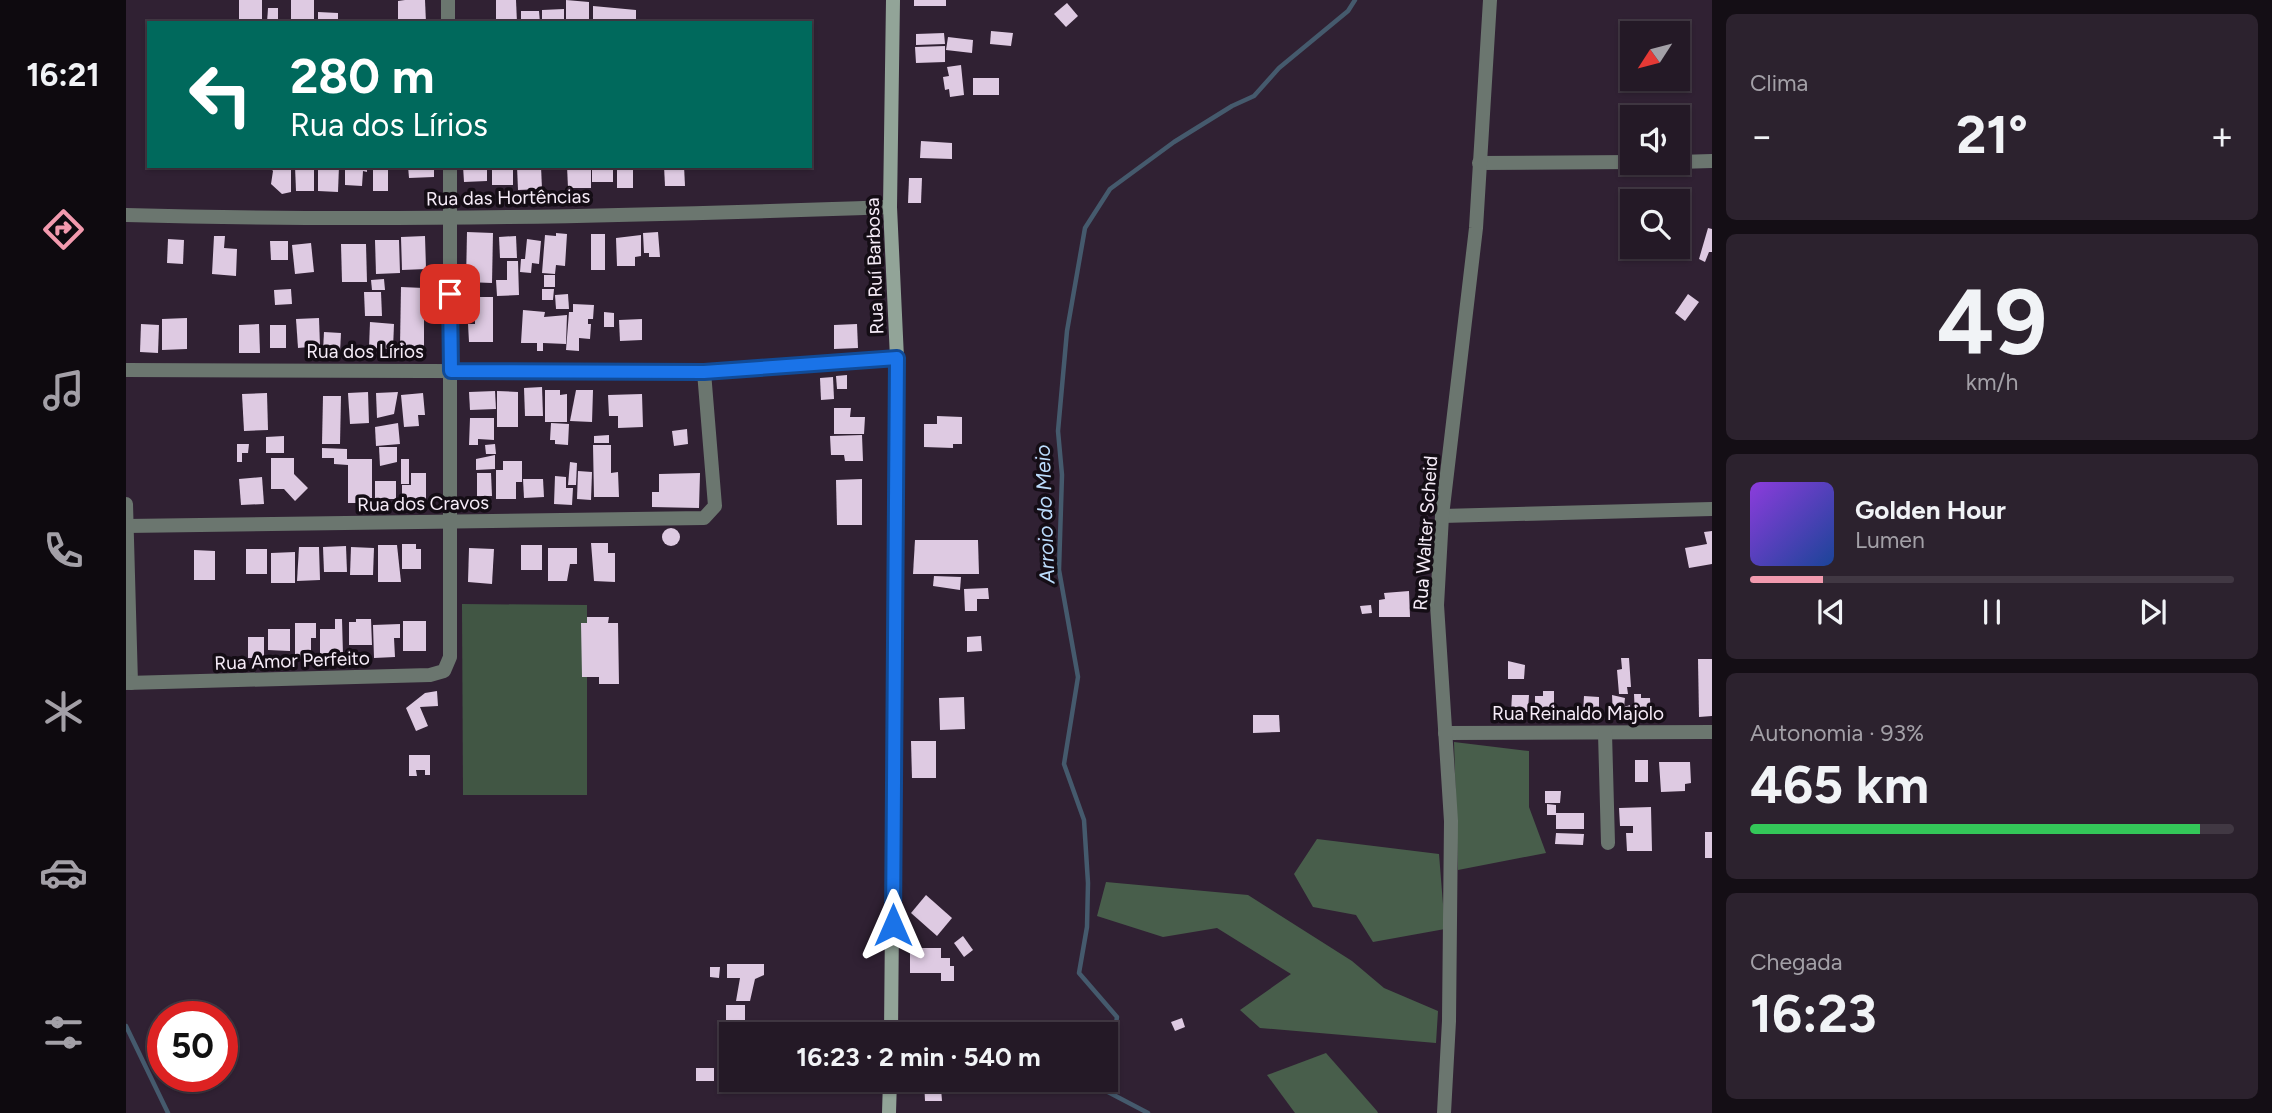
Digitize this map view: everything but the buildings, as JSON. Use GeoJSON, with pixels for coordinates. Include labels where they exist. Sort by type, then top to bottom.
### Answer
{"type":"FeatureCollection","features":[{"type":"Feature","properties":{"kind":"main road","name":"Rua Ruí Barbosa"},"geometry":{"type":"LineString","coordinates":[[891,1022],[897,358],[890,207],[893,0]]}},
{"type":"Feature","properties":{"kind":"main road"},"geometry":{"type":"LineString","coordinates":[[889,1113],[890,1092]]}},
{"type":"Feature","properties":{"kind":"street"},"geometry":{"type":"LineString","coordinates":[[448,0],[448,21]]}},
{"type":"Feature","properties":{"kind":"street","name":"Rua Walter Scheid"},"geometry":{"type":"LineString","coordinates":[[1444,1113],[1452,907],[1451,821],[1437,605],[1442,516],[1476,228],[1490,0]]}},
{"type":"Feature","properties":{"kind":"street"},"geometry":{"type":"LineString","coordinates":[[1479,163],[1620,162]]}},
{"type":"Feature","properties":{"kind":"street"},"geometry":{"type":"LineString","coordinates":[[1690,162],[1712,162]]}},
{"type":"Feature","properties":{"kind":"street"},"geometry":{"type":"LineString","coordinates":[[450,168],[450,522]]}},
{"type":"Feature","properties":{"kind":"street","name":"Rua das Hortências"},"geometry":{"type":"LineString","coordinates":[[126,215],[290,220],[668,215],[890,207]]}},
{"type":"Feature","properties":{"kind":"street","name":"Rua dos Lírios"},"geometry":{"type":"LineString","coordinates":[[126,370],[704,372],[897,358]]}},
{"type":"Feature","properties":{"kind":"street","name":"Rua dos Cravos"},"geometry":{"type":"LineString","coordinates":[[126,526],[705,518],[715,506],[704,372]]}},
{"type":"Feature","properties":{"kind":"street"},"geometry":{"type":"LineString","coordinates":[[126,504],[129,683]]}},
{"type":"Feature","properties":{"kind":"street"},"geometry":{"type":"LineString","coordinates":[[1442,516],[1712,509]]}},
{"type":"Feature","properties":{"kind":"street","name":"Rua Amor Perfeito"},"geometry":{"type":"LineString","coordinates":[[129,683],[430,675],[444,671],[450,657],[450,522]]}},
{"type":"Feature","properties":{"kind":"street","name":"Rua Reinaldo Majolo"},"geometry":{"type":"LineString","coordinates":[[1445,733],[1712,732]]}},
{"type":"Feature","properties":{"kind":"street"},"geometry":{"type":"LineString","coordinates":[[1605,733],[1608,843]]}},
{"type":"Feature","properties":{"kind":"green space"},"geometry":{"type":"Polygon","coordinates":[[[462,604],[587,605],[587,795],[463,795],[462,604]]]}},
{"type":"Feature","properties":{"kind":"green space"},"geometry":{"type":"Polygon","coordinates":[[[1454,742],[1529,751],[1529,807],[1546,853],[1458,870],[1454,742]]]}},
{"type":"Feature","properties":{"kind":"green space"},"geometry":{"type":"Polygon","coordinates":[[[1317,839],[1439,854],[1445,929],[1373,942],[1356,915],[1313,907],[1294,874],[1317,839]]]}},
{"type":"Feature","properties":{"kind":"green space"},"geometry":{"type":"Polygon","coordinates":[[[1106,882],[1248,895],[1352,961],[1384,988],[1438,1011],[1436,1043],[1260,1028],[1240,1010],[1291,974],[1217,928],[1163,937],[1097,916],[1106,882]]]}},
{"type":"Feature","properties":{"kind":"green space"},"geometry":{"type":"Polygon","coordinates":[[[1326,1053],[1378,1113],[1295,1113],[1267,1075],[1326,1053]]]}},
{"type":"Feature","properties":{"kind":"waterway","name":"Arroio do Meio"},"geometry":{"type":"LineString","coordinates":[[1148,1113],[1108,1092],[1107,1081],[1117,1017],[1079,973],[1087,927],[1088,883],[1084,820],[1064,764],[1078,677],[1059,570],[1062,475],[1058,431],[1067,331],[1085,228],[1110,189],[1174,142],[1232,106],[1254,96],[1279,68],[1348,11],[1355,0]]}},
{"type":"Feature","properties":{"kind":"waterway"},"geometry":{"type":"LineString","coordinates":[[126,1026],[168,1113]]}},
{"type":"Feature","properties":{"kind":"route"},"geometry":{"type":"LineString","coordinates":[[450,294],[451,371],[704,372],[897,358],[893,925]]}}]}
